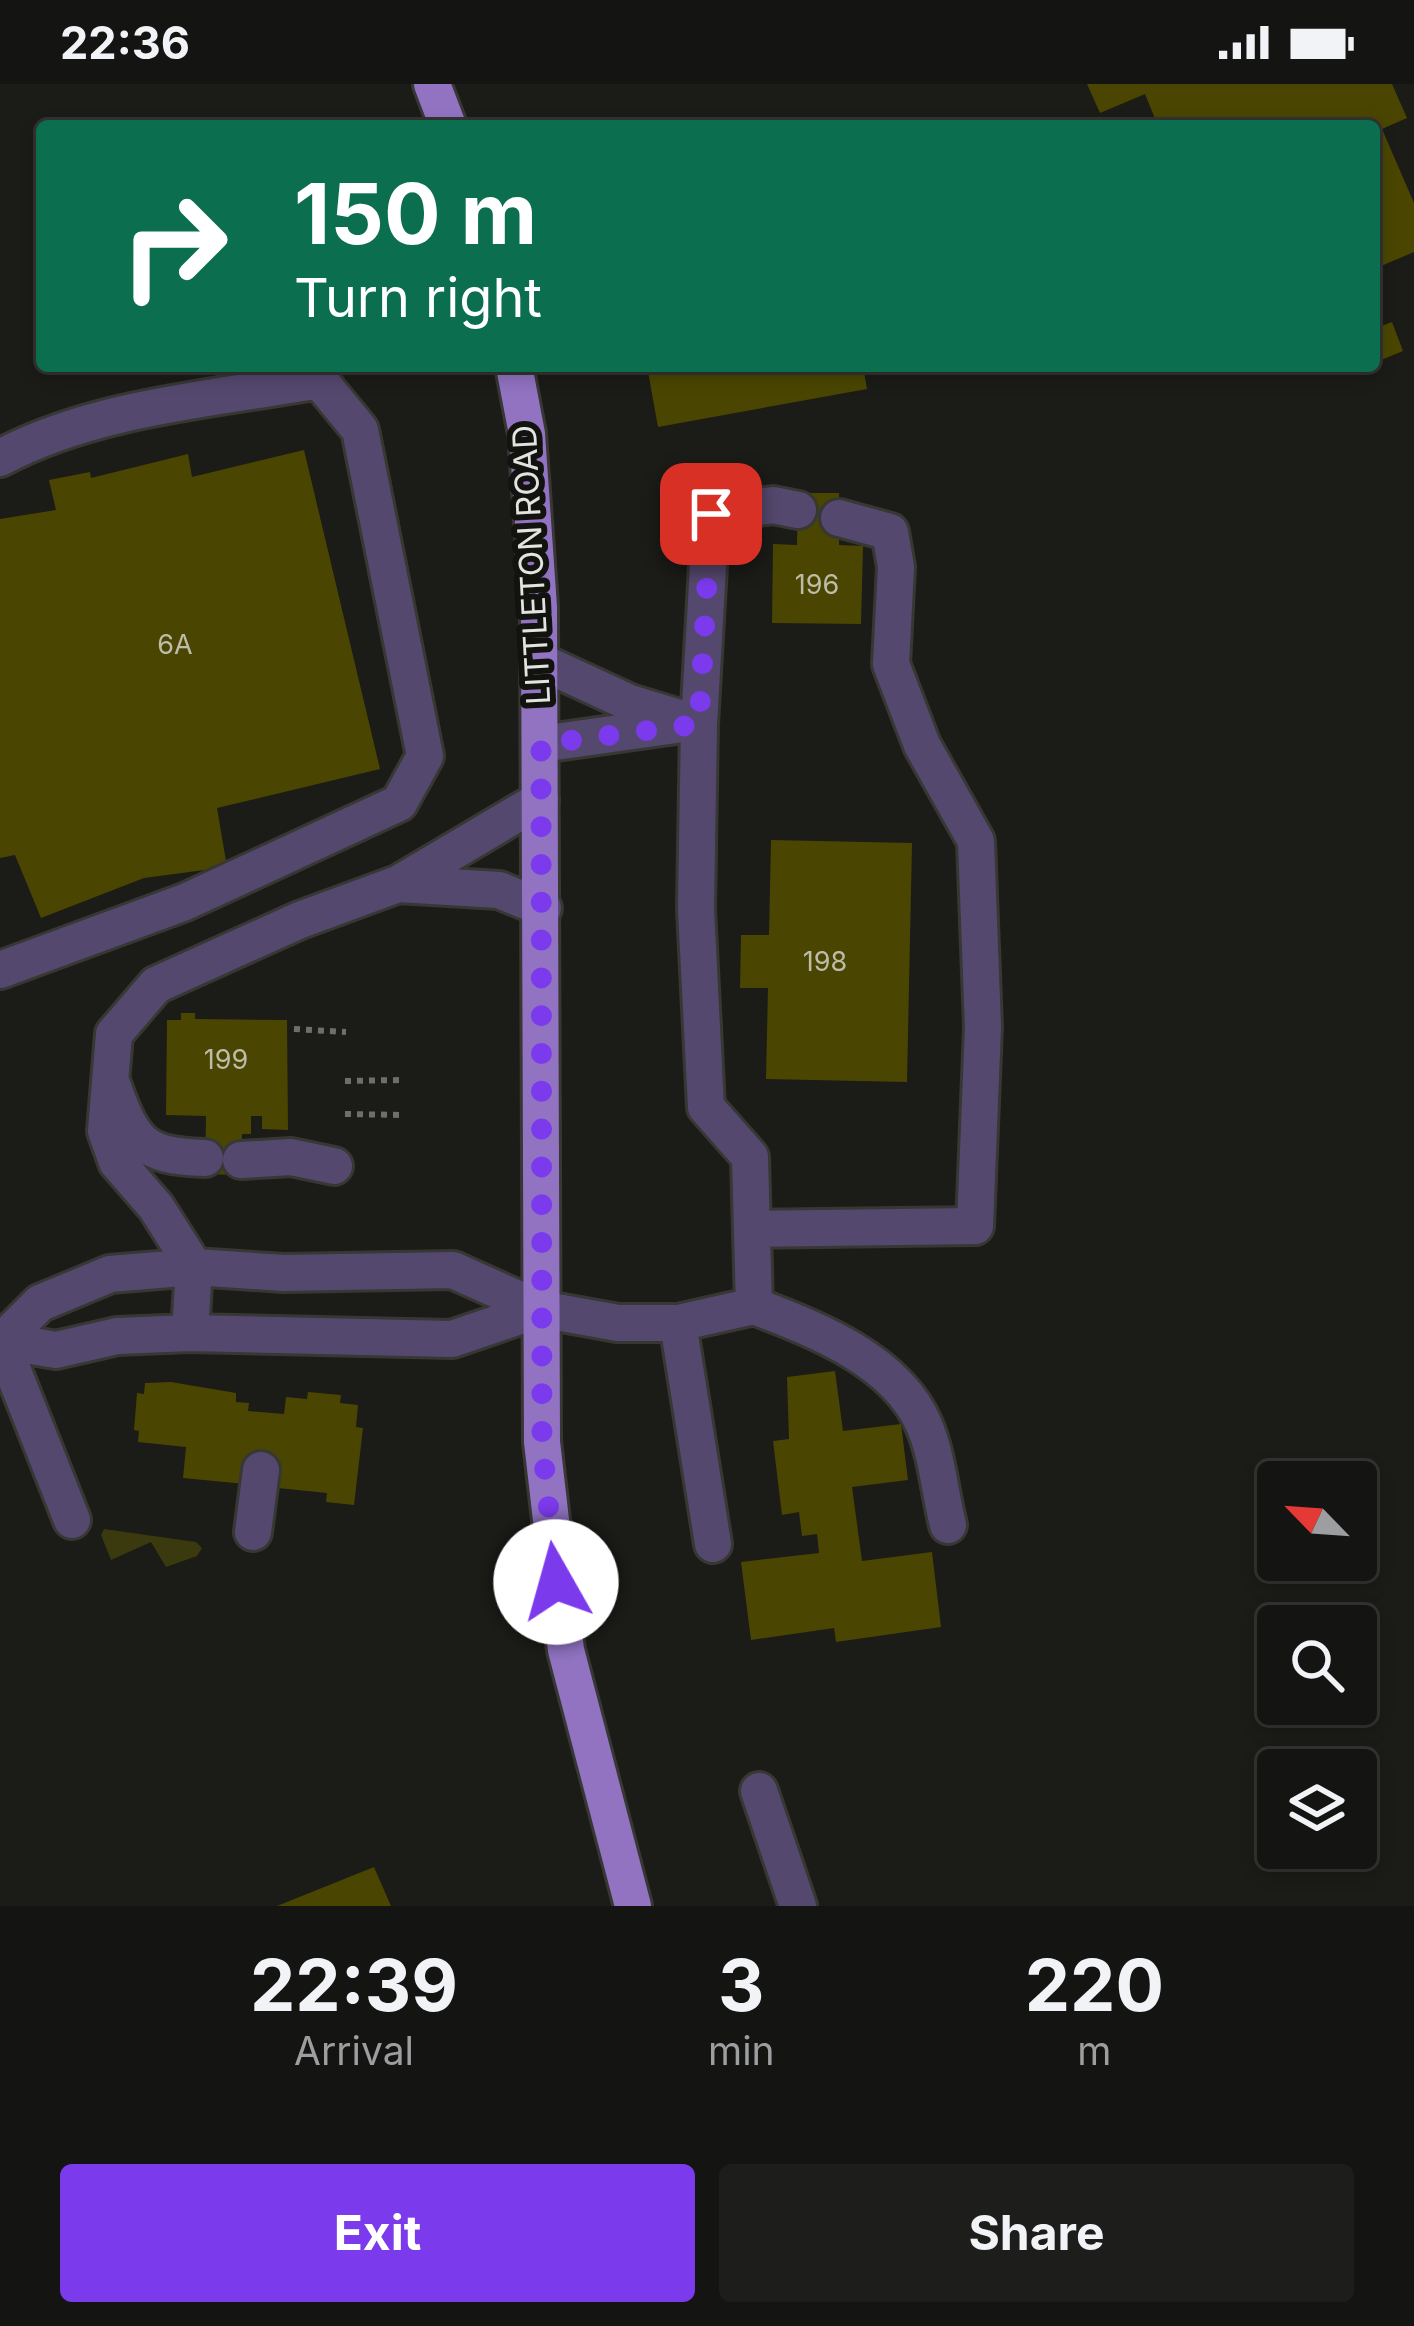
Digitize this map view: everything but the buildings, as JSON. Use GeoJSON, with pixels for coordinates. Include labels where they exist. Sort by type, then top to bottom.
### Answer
{"type":"FeatureCollection","features":[{"type":"Feature","properties":{"kind":"main road"},"geometry":{"type":"LineString","coordinates":[[432,84],[446,120]]}},
{"type":"Feature","properties":{"kind":"main road","name":"LITTLETON ROAD"},"geometry":{"type":"LineString","coordinates":[[515,372],[532,495],[539,661],[542,1442],[566,1650],[633,1906]]}},
{"type":"Feature","properties":{"kind":"lane"},"geometry":{"type":"LineString","coordinates":[[0,458],[34,440],[88,424],[319,380],[360,430],[425,755],[399,803],[185,902],[0,970]]}},
{"type":"Feature","properties":{"kind":"lane"},"geometry":{"type":"LineString","coordinates":[[754,1306],[750,1157],[706,1107],[696,909],[699,724],[711,514],[773,505],[798,510]]}},
{"type":"Feature","properties":{"kind":"lane"},"geometry":{"type":"LineString","coordinates":[[752,1229],[975,1226],[983,1027],[976,842],[922,745],[891,664],[896,567],[890,532],[839,518]]}},
{"type":"Feature","properties":{"kind":"lane"},"geometry":{"type":"LineString","coordinates":[[539,661],[630,703],[699,724]]}},
{"type":"Feature","properties":{"kind":"lane"},"geometry":{"type":"LineString","coordinates":[[541,744],[699,724]]}},
{"type":"Feature","properties":{"kind":"lane"},"geometry":{"type":"LineString","coordinates":[[190,1333],[194,1267],[156,1208],[116,1162],[106,1131],[114,1034],[156,985],[300,920],[398,884],[540,800]]}},
{"type":"Feature","properties":{"kind":"lane"},"geometry":{"type":"LineString","coordinates":[[398,884],[500,890],[543,908]]}},
{"type":"Feature","properties":{"kind":"lane"},"geometry":{"type":"LineString","coordinates":[[109,1076],[124,1116],[145,1148],[164,1156],[291,1157],[334,1166]]}},
{"type":"Feature","properties":{"kind":"lane"},"geometry":{"type":"LineString","coordinates":[[1,1339],[40,1303],[110,1274],[194,1267],[284,1273],[453,1270],[540,1309],[618,1322],[677,1323],[754,1306],[849,1346],[906,1400],[924,1424],[948,1525]]}},
{"type":"Feature","properties":{"kind":"lane"},"geometry":{"type":"LineString","coordinates":[[1,1339],[56,1350],[117,1336],[190,1333],[452,1339],[540,1309]]}},
{"type":"Feature","properties":{"kind":"lane"},"geometry":{"type":"LineString","coordinates":[[677,1323],[712,1544]]}},
{"type":"Feature","properties":{"kind":"lane"},"geometry":{"type":"LineString","coordinates":[[1,1339],[72,1520]]}},
{"type":"Feature","properties":{"kind":"lane"},"geometry":{"type":"LineString","coordinates":[[253,1532],[261,1470]]}},
{"type":"Feature","properties":{"kind":"lane"},"geometry":{"type":"LineString","coordinates":[[759,1791],[798,1906]]}},
{"type":"Feature","properties":{"kind":"path"},"geometry":{"type":"LineString","coordinates":[[294,1029],[346,1032]]}},
{"type":"Feature","properties":{"kind":"path"},"geometry":{"type":"LineString","coordinates":[[345,1081],[402,1080]]}},
{"type":"Feature","properties":{"kind":"path"},"geometry":{"type":"LineString","coordinates":[[345,1114],[403,1115]]}},
{"type":"Feature","properties":{"kind":"shaded area"},"geometry":{"type":"Polygon","coordinates":[[[104,1529],[196,1542],[202,1548],[197,1556],[166,1567],[151,1542],[111,1560],[101,1535],[104,1529]]]}},
{"type":"Feature","properties":{"kind":"route"},"geometry":{"type":"LineString","coordinates":[[556,1582],[542,1442],[541,744],[658,725],[699,724],[711,514]]}}]}
